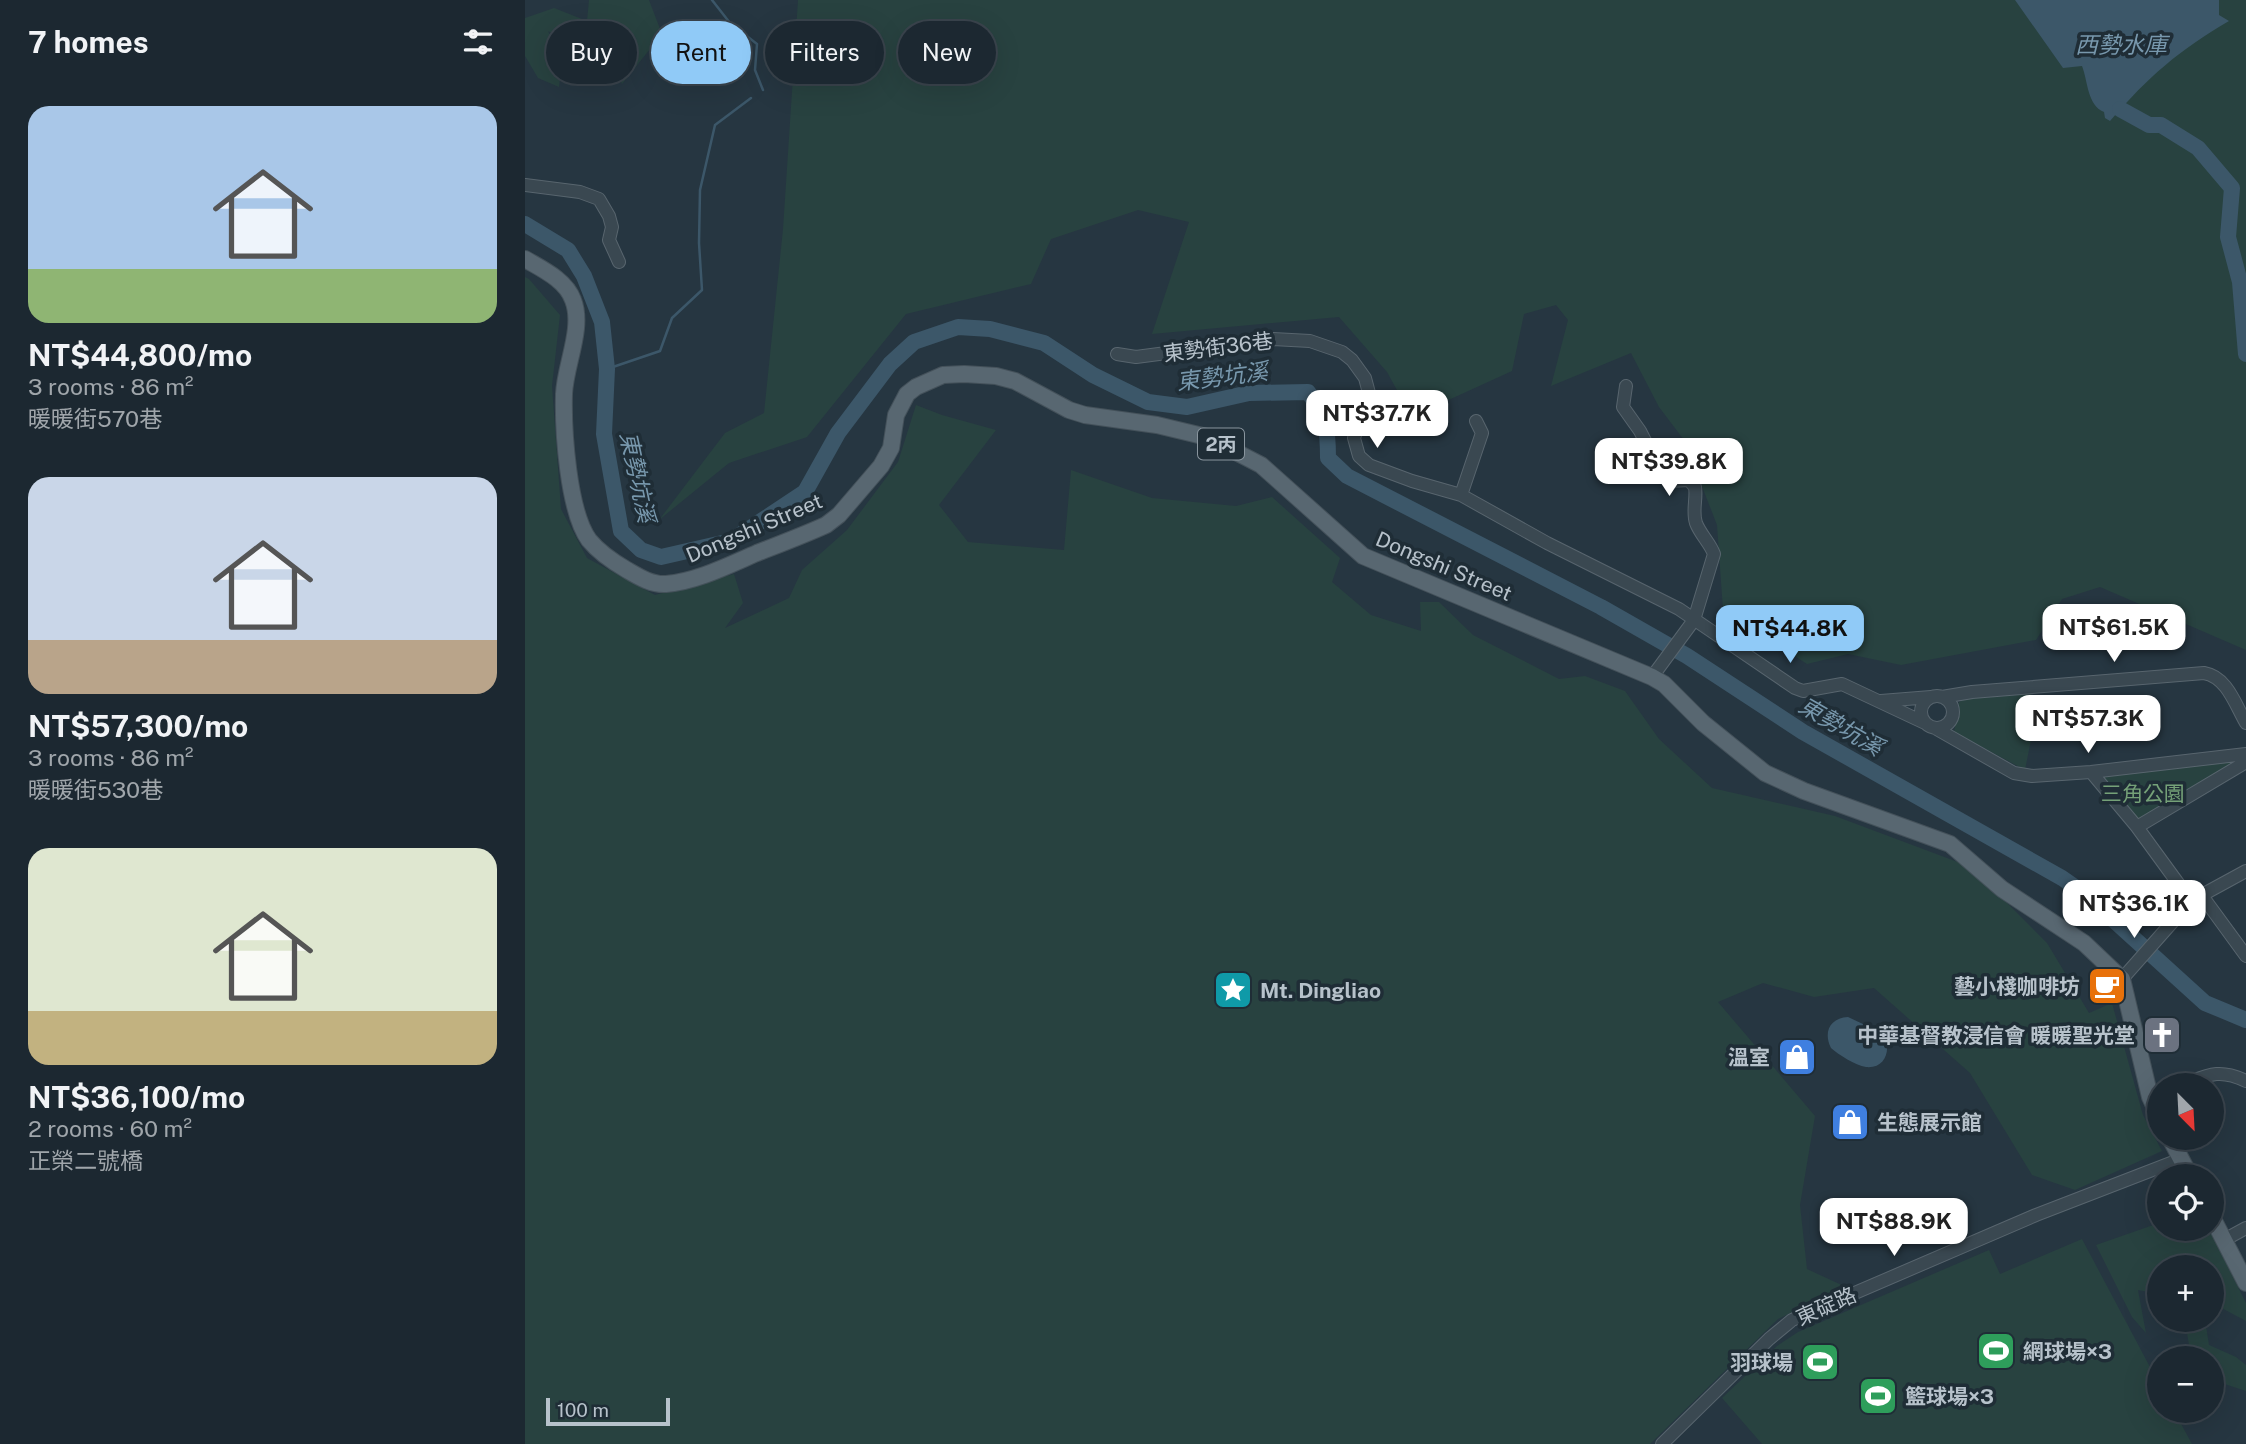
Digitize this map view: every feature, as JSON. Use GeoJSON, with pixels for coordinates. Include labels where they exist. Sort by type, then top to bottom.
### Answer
{"type":"FeatureCollection","features":[{"type":"Feature","properties":{"kind":"main road","name":"Dongshi Street"},"geometry":{"type":"LineString","coordinates":[[525,259],[565,287],[573,299],[575,331],[565,376],[565,430],[575,508],[581,524],[591,542],[604,553],[624,568],[655,583],[676,582],[714,572],[826,525],[839,515],[881,466],[891,448],[896,415],[907,394],[916,387],[943,375],[996,376],[1015,381],[1069,410],[1085,415],[1157,425],[1207,437],[1261,465],[1363,555],[1655,671],[1664,684],[1703,723],[1765,773],[1804,791],[1950,844],[2002,890],[2084,943],[2126,975]]}},
{"type":"Feature","properties":{"kind":"main road"},"geometry":{"type":"LineString","coordinates":[[2126,975],[2150,1073]]}},
{"type":"Feature","properties":{"kind":"main road"},"geometry":{"type":"LineString","coordinates":[[2177,1150],[2184,1164]]}},
{"type":"Feature","properties":{"kind":"main road"},"geometry":{"type":"LineString","coordinates":[[2224,1240],[2246,1283]]}},
{"type":"Feature","properties":{"kind":"street"},"geometry":{"type":"LineString","coordinates":[[525,185],[580,192],[599,199],[609,216],[610,240],[619,262]]}},
{"type":"Feature","properties":{"kind":"street","name":"東勢街36巷"},"geometry":{"type":"LineString","coordinates":[[1117,354],[1136,357],[1273,339],[1310,341],[1342,352],[1352,360],[1365,378],[1369,394],[1354,439],[1359,456],[1381,471],[1461,495],[1547,543],[1679,609],[1691,624],[1795,688],[1803,691],[1842,684],[1930,726],[2014,773],[2032,776],[2091,772],[2246,754]]}},
{"type":"Feature","properties":{"kind":"street"},"geometry":{"type":"LineString","coordinates":[[1626,386],[1623,407],[1640,431],[1663,476],[1669,481],[1689,480],[1695,487],[1697,525],[1714,554],[1691,624],[1655,671]]}},
{"type":"Feature","properties":{"kind":"street"},"geometry":{"type":"LineString","coordinates":[[1461,495],[1482,433],[1476,421]]}},
{"type":"Feature","properties":{"kind":"street"},"geometry":{"type":"LineString","coordinates":[[1881,701],[2204,673],[2214,675],[2223,682],[2246,723]]}},
{"type":"Feature","properties":{"kind":"street"},"geometry":{"type":"LineString","coordinates":[[1936,697],[1946,699],[1952,708],[1952,719],[1944,726],[1930,726],[1921,709],[1923,704],[1936,697]]}},
{"type":"Feature","properties":{"kind":"street"},"geometry":{"type":"LineString","coordinates":[[2137,827],[2246,762]]}},
{"type":"Feature","properties":{"kind":"street"},"geometry":{"type":"LineString","coordinates":[[2091,772],[2246,956]]}},
{"type":"Feature","properties":{"kind":"street"},"geometry":{"type":"LineString","coordinates":[[2126,975],[2164,930],[2197,899],[2246,870]]}},
{"type":"Feature","properties":{"kind":"street"},"geometry":{"type":"LineString","coordinates":[[2224,1073],[2246,1082]]}},
{"type":"Feature","properties":{"kind":"street","name":"東碇路"},"geometry":{"type":"LineString","coordinates":[[1663,1444],[1769,1339],[1792,1320],[2036,1215],[2181,1158]]}},
{"type":"Feature","properties":{"kind":"street"},"geometry":{"type":"LineString","coordinates":[[2224,1240],[2246,1228]]}},
{"type":"Feature","properties":{"kind":"green space"},"geometry":{"type":"Polygon","coordinates":[[[589,0],[649,0],[657,21],[651,21],[651,48],[637,65],[637,21],[587,21],[589,0]]]}},
{"type":"Feature","properties":{"kind":"green space"},"geometry":{"type":"Polygon","coordinates":[[[798,0],[2246,0],[2246,650],[2100,587],[2062,599],[2036,640],[1901,665],[1848,654],[1807,664],[1723,610],[1717,525],[1684,440],[1659,407],[1631,353],[1551,386],[1568,320],[1556,305],[1524,314],[1512,371],[1442,403],[1419,430],[1387,372],[1339,317],[1152,334],[1189,222],[1138,210],[1051,239],[1031,284],[906,314],[807,437],[729,463],[659,520],[725,433],[764,413],[783,229],[792,84],[884,84],[884,21],[797,21],[798,0]]]}},
{"type":"Feature","properties":{"kind":"green space"},"geometry":{"type":"Polygon","coordinates":[[[554,8],[587,21],[546,21],[546,81],[538,78],[525,56],[525,18],[554,8]]]}},
{"type":"Feature","properties":{"kind":"green space"},"geometry":{"type":"Polygon","coordinates":[[[525,277],[560,315],[552,386],[561,509],[587,558],[655,595],[734,574],[743,603],[725,628],[789,598],[802,570],[847,530],[898,462],[916,405],[996,430],[939,505],[968,542],[1064,550],[1071,470],[1152,498],[1236,506],[1272,497],[1340,558],[1332,582],[1371,615],[1421,631],[1420,602],[1439,602],[1473,635],[1559,679],[1585,676],[1625,691],[1659,739],[1712,788],[1835,816],[1971,867],[2047,943],[2089,1013],[2112,1003],[2147,1123],[2147,1150],[2162,1151],[2075,1190],[2032,1175],[1970,1073],[1874,988],[1814,997],[1763,983],[1718,1002],[1815,1116],[1800,1205],[1807,1269],[1846,1287],[1778,1319],[1650,1444],[525,1444],[525,277]]]}},
{"type":"Feature","properties":{"kind":"green space"},"geometry":{"type":"Polygon","coordinates":[[[2031,694],[2033,730],[2025,770],[1954,732],[1959,702],[1965,699],[2031,694]]]}},
{"type":"Feature","properties":{"kind":"green space","name":"三角公園"},"geometry":{"type":"Polygon","coordinates":[[[2245,758],[2137,821],[2102,777],[2245,758]]]}},
{"type":"Feature","properties":{"kind":"green space"},"geometry":{"type":"Polygon","coordinates":[[[2147,1227],[2147,1241],[2215,1241],[2222,1255],[2147,1255],[2147,1292],[2138,1290],[2146,1333],[2132,1317],[2096,1245],[2147,1227]]]}},
{"type":"Feature","properties":{"kind":"green space"},"geometry":{"type":"Polygon","coordinates":[[[2082,1239],[2147,1361],[2147,1423],[2181,1423],[2192,1444],[1762,1444],[1722,1398],[1777,1346],[1798,1332],[1989,1250],[2000,1274],[2082,1239]]]}},
{"type":"Feature","properties":{"kind":"green space"},"geometry":{"type":"Polygon","coordinates":[[[2224,1259],[2246,1303],[2246,1321],[2224,1309],[2224,1259]]]}},
{"type":"Feature","properties":{"kind":"green space"},"geometry":{"type":"Polygon","coordinates":[[[2187,1332],[2207,1332],[2211,1346],[2189,1346],[2187,1332]]]}},
{"type":"Feature","properties":{"kind":"green space"},"geometry":{"type":"Polygon","coordinates":[[[2224,1352],[2246,1365],[2246,1391],[2224,1384],[2224,1352]]]}},
{"type":"Feature","properties":{"kind":"water","name":"西勢水庫"},"geometry":{"type":"Polygon","coordinates":[[[2015,0],[2219,0],[2219,15],[2229,21],[2165,65],[2110,121],[2094,104],[2082,66],[2063,68],[2015,0]]]}},
{"type":"Feature","properties":{"kind":"water"},"geometry":{"type":"Polygon","coordinates":[[[1848,1017],[1865,1025],[1871,1037],[1883,1035],[1887,1051],[1878,1065],[1862,1066],[1831,1048],[1828,1037],[1830,1027],[1837,1020],[1848,1017]]]}},
{"type":"Feature","properties":{"kind":"waterway"},"geometry":{"type":"LineString","coordinates":[[712,0],[730,23],[757,44],[755,70],[763,90]]}},
{"type":"Feature","properties":{"kind":"waterway"},"geometry":{"type":"LineString","coordinates":[[607,369],[660,351],[672,318],[702,290],[700,190],[715,125],[751,98]]}},
{"type":"Feature","properties":{"kind":"waterway"},"geometry":{"type":"LineString","coordinates":[[2120,109],[2149,125],[2161,125],[2198,148],[2232,188],[2228,237],[2240,282],[2246,354]]}},
{"type":"Feature","properties":{"kind":"waterway","name":"東勢坑溪"},"geometry":{"type":"LineString","coordinates":[[525,224],[568,250],[584,276],[602,322],[607,369],[604,434],[621,531],[641,550],[661,557],[731,541],[805,492],[838,433],[890,364],[914,342],[958,327],[990,329],[1044,343],[1093,375],[1148,402],[1187,407],[1249,393],[1308,392],[1325,423],[1328,458],[1347,476],[1601,607],[1687,656],[1803,732],[2062,878],[2085,894],[2205,1003],[2246,1020]]}},
{"type":"Feature","properties":{"kind":"place","name":"藝小棧咖啡坊"},"geometry":{"type":"Point","coordinates":[2107,986]}},
{"type":"Feature","properties":{"kind":"place","name":"Mt. Dingliao"},"geometry":{"type":"Point","coordinates":[1233,990]}},
{"type":"Feature","properties":{"kind":"place","name":"中華基督教浸信會 暖暖聖光堂"},"geometry":{"type":"Point","coordinates":[2162,1035]}},
{"type":"Feature","properties":{"kind":"place","name":"溫室"},"geometry":{"type":"Point","coordinates":[1797,1057]}},
{"type":"Feature","properties":{"kind":"place","name":"生態展示館"},"geometry":{"type":"Point","coordinates":[1850,1122]}},
{"type":"Feature","properties":{"kind":"place","name":"網球場×3"},"geometry":{"type":"Point","coordinates":[1996,1351]}},
{"type":"Feature","properties":{"kind":"place","name":"羽球場"},"geometry":{"type":"Point","coordinates":[1820,1362]}},
{"type":"Feature","properties":{"kind":"place","name":"籃球場×3"},"geometry":{"type":"Point","coordinates":[1878,1396]}}]}
